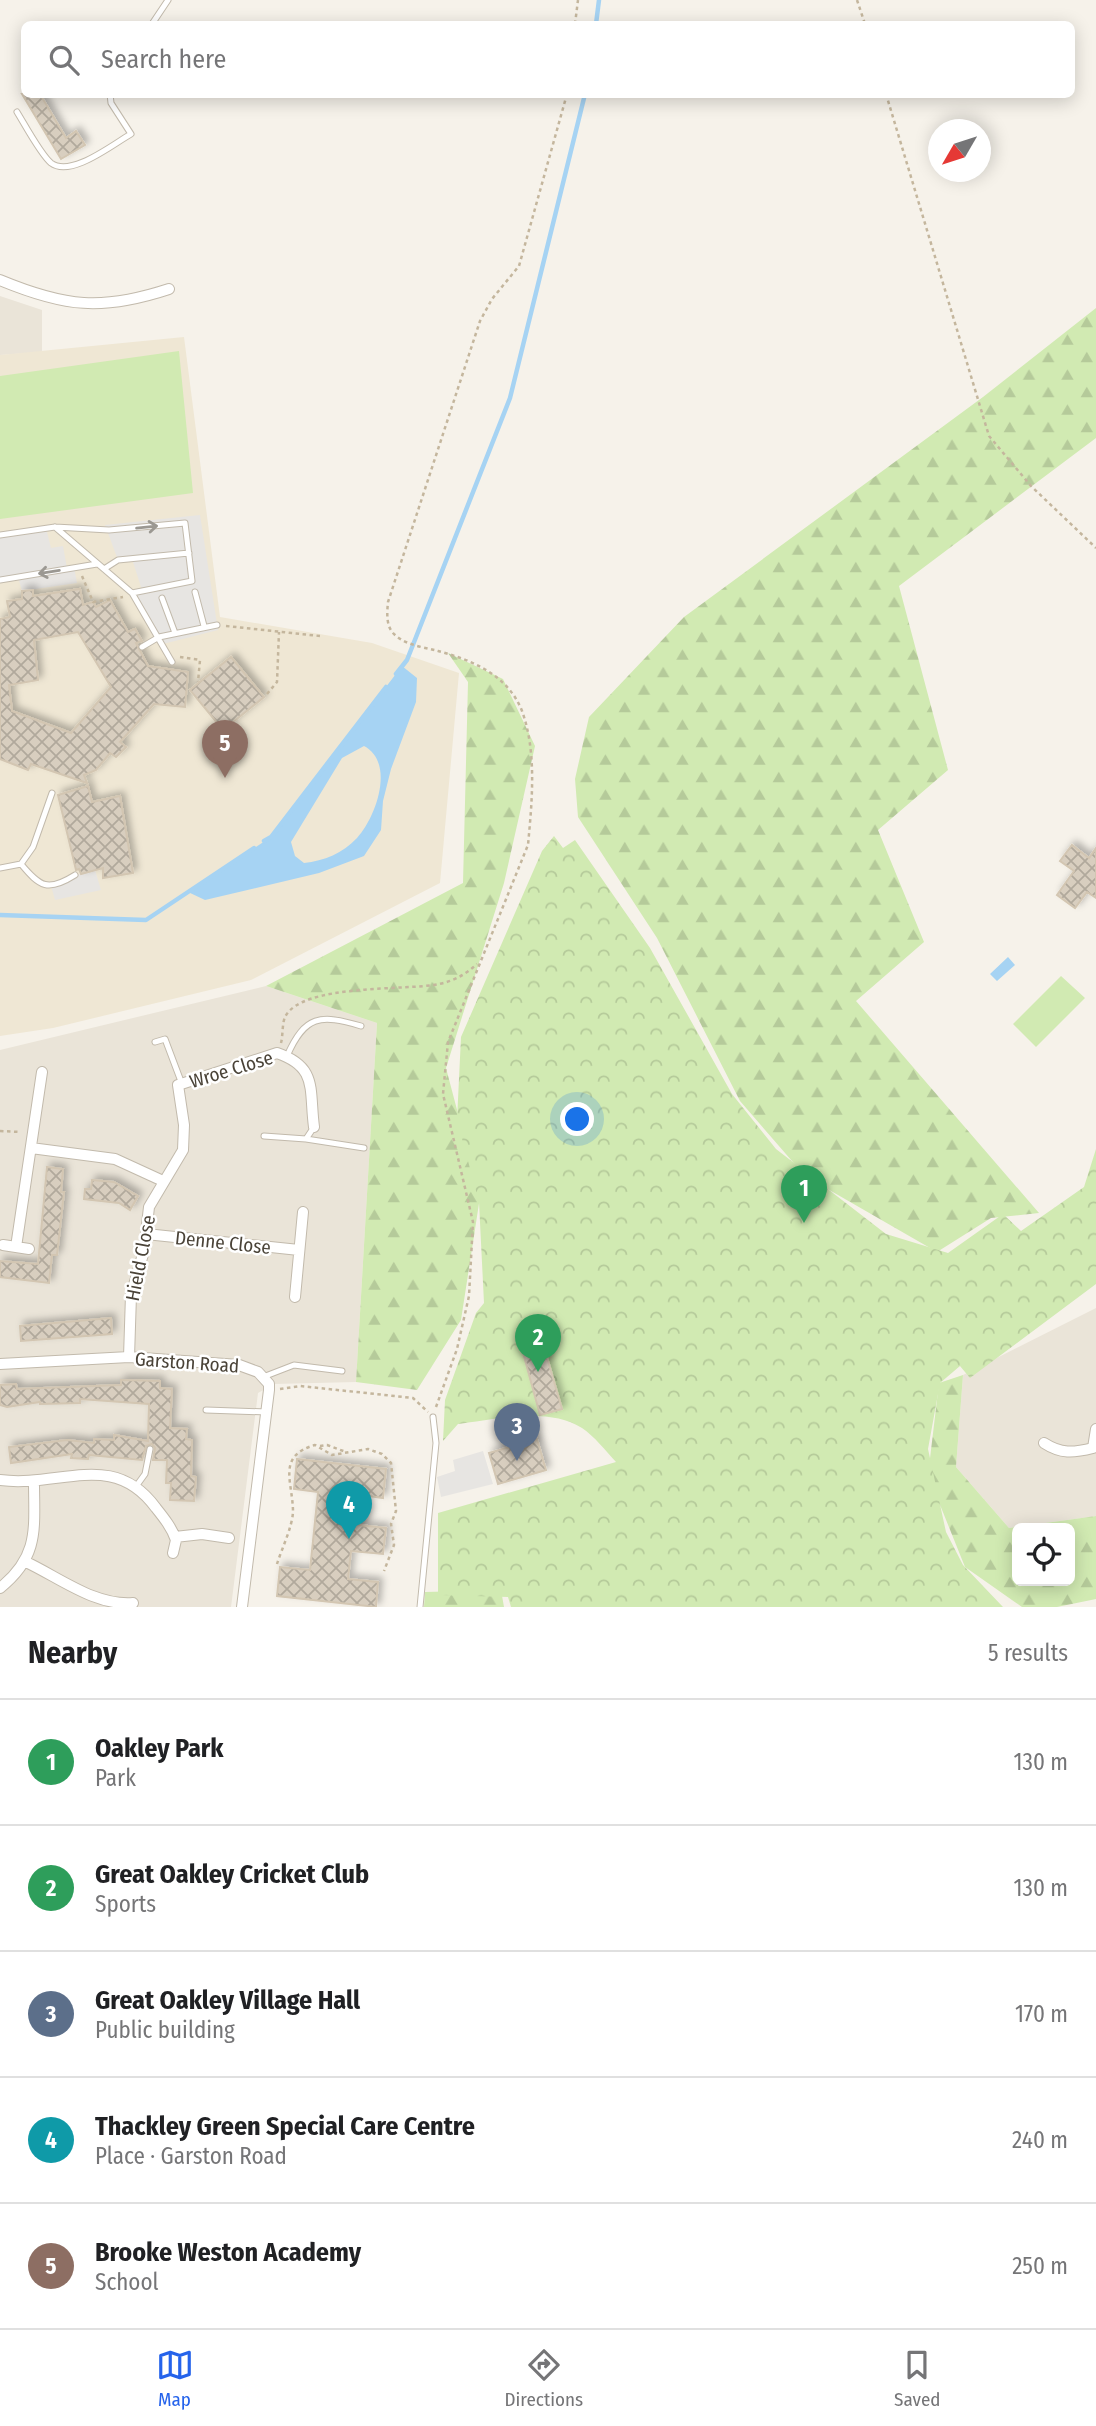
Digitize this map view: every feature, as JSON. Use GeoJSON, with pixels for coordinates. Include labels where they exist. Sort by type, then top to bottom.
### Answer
{"type":"FeatureCollection","features":[{"type":"Feature","properties":{"kind":"street"},"geometry":{"type":"LineString","coordinates":[[0,280],[42,298],[90,305],[133,301],[169,289]]}},
{"type":"Feature","properties":{"kind":"street","name":"Wroe Close"},"geometry":{"type":"LineString","coordinates":[[180,1085],[282,1055],[301,1063],[308,1073],[314,1127]]}},
{"type":"Feature","properties":{"kind":"street"},"geometry":{"type":"LineString","coordinates":[[16,1247],[42,1072]]}},
{"type":"Feature","properties":{"kind":"street","name":"Hield Close"},"geometry":{"type":"LineString","coordinates":[[129,1357],[131,1296],[146,1234],[149,1207],[183,1150],[184,1125],[180,1085]]}},
{"type":"Feature","properties":{"kind":"street"},"geometry":{"type":"LineString","coordinates":[[31,1148],[115,1159],[163,1181]]}},
{"type":"Feature","properties":{"kind":"street"},"geometry":{"type":"LineString","coordinates":[[295,1297],[303,1212]]}},
{"type":"Feature","properties":{"kind":"street","name":"Denne Close"},"geometry":{"type":"LineString","coordinates":[[146,1234],[299,1250]]}},
{"type":"Feature","properties":{"kind":"street"},"geometry":{"type":"LineString","coordinates":[[3,1245],[29,1249]]}},
{"type":"Feature","properties":{"kind":"street","name":"Garston Road"},"geometry":{"type":"LineString","coordinates":[[0,1364],[129,1357],[239,1365],[258,1371],[269,1384],[269,1390],[242,1607]]}},
{"type":"Feature","properties":{"kind":"street"},"geometry":{"type":"LineString","coordinates":[[1044,1443],[1058,1452],[1093,1448],[1096,1429]]}},
{"type":"Feature","properties":{"kind":"street"},"geometry":{"type":"LineString","coordinates":[[0,1480],[34,1481],[72,1476],[116,1476],[137,1485],[175,1538],[173,1553]]}},
{"type":"Feature","properties":{"kind":"street"},"geometry":{"type":"LineString","coordinates":[[0,1588],[26,1562],[34,1531],[34,1481]]}},
{"type":"Feature","properties":{"kind":"street"},"geometry":{"type":"LineString","coordinates":[[175,1538],[202,1534],[229,1538]]}},
{"type":"Feature","properties":{"kind":"street"},"geometry":{"type":"LineString","coordinates":[[26,1562],[93,1598],[114,1605],[133,1603]]}},
{"type":"Feature","properties":{"kind":"lane"},"geometry":{"type":"LineString","coordinates":[[154,21],[168,0]]}},
{"type":"Feature","properties":{"kind":"lane"},"geometry":{"type":"LineString","coordinates":[[17,113],[51,163],[64,167],[77,165],[131,134],[110,98]]}},
{"type":"Feature","properties":{"kind":"lane"},"geometry":{"type":"LineString","coordinates":[[0,535],[55,527],[108,530],[185,523],[192,581],[133,594]]}},
{"type":"Feature","properties":{"kind":"lane"},"geometry":{"type":"LineString","coordinates":[[55,527],[133,594],[171,659]]}},
{"type":"Feature","properties":{"kind":"lane"},"geometry":{"type":"LineString","coordinates":[[104,569],[118,560],[188,553]]}},
{"type":"Feature","properties":{"kind":"lane"},"geometry":{"type":"LineString","coordinates":[[0,580],[97,564]]}},
{"type":"Feature","properties":{"kind":"lane"},"geometry":{"type":"LineString","coordinates":[[195,593],[204,625]]}},
{"type":"Feature","properties":{"kind":"lane"},"geometry":{"type":"LineString","coordinates":[[162,598],[174,633]]}},
{"type":"Feature","properties":{"kind":"lane"},"geometry":{"type":"LineString","coordinates":[[142,647],[159,637],[204,625],[217,625]]}},
{"type":"Feature","properties":{"kind":"lane"},"geometry":{"type":"LineString","coordinates":[[0,868],[21,864],[33,847],[52,793]]}},
{"type":"Feature","properties":{"kind":"lane"},"geometry":{"type":"LineString","coordinates":[[21,864],[36,882],[45,885],[58,886],[75,875]]}},
{"type":"Feature","properties":{"kind":"lane"},"geometry":{"type":"LineString","coordinates":[[282,1055],[306,1024],[333,1017],[361,1026]]}},
{"type":"Feature","properties":{"kind":"lane"},"geometry":{"type":"LineString","coordinates":[[155,1042],[165,1039],[180,1085]]}},
{"type":"Feature","properties":{"kind":"lane"},"geometry":{"type":"LineString","coordinates":[[306,1139],[314,1127]]}},
{"type":"Feature","properties":{"kind":"lane"},"geometry":{"type":"LineString","coordinates":[[264,1136],[363,1148]]}},
{"type":"Feature","properties":{"kind":"lane"},"geometry":{"type":"LineString","coordinates":[[263,1377],[294,1365],[342,1371]]}},
{"type":"Feature","properties":{"kind":"lane"},"geometry":{"type":"LineString","coordinates":[[206,1410],[267,1412]]}},
{"type":"Feature","properties":{"kind":"lane"},"geometry":{"type":"LineString","coordinates":[[420,1607],[436,1443],[433,1417]]}},
{"type":"Feature","properties":{"kind":"lane"},"geometry":{"type":"LineString","coordinates":[[137,1485],[145,1474],[150,1449]]}},
{"type":"Feature","properties":{"kind":"path"},"geometry":{"type":"LineString","coordinates":[[575,21],[578,0]]}},
{"type":"Feature","properties":{"kind":"path"},"geometry":{"type":"LineString","coordinates":[[857,0],[864,21]]}},
{"type":"Feature","properties":{"kind":"path"},"geometry":{"type":"LineString","coordinates":[[269,1390],[300,1386],[413,1398],[433,1417],[457,1349],[469,1296],[473,1222],[443,1094],[448,1042],[528,845],[531,810],[530,750],[522,711],[512,693],[486,667],[412,645],[393,634],[387,620],[388,602],[480,321],[492,299],[519,266],[566,98]]}},
{"type":"Feature","properties":{"kind":"path"},"geometry":{"type":"LineString","coordinates":[[887,98],[989,436],[1031,486],[1096,548]]}},
{"type":"Feature","properties":{"kind":"path"},"geometry":{"type":"LineString","coordinates":[[78,567],[93,602],[133,594]]}},
{"type":"Feature","properties":{"kind":"path"},"geometry":{"type":"LineString","coordinates":[[217,625],[320,636]]}},
{"type":"Feature","properties":{"kind":"path"},"geometry":{"type":"LineString","coordinates":[[267,694],[277,682],[279,632]]}},
{"type":"Feature","properties":{"kind":"path"},"geometry":{"type":"LineString","coordinates":[[171,659],[200,660],[198,682]]}},
{"type":"Feature","properties":{"kind":"path"},"geometry":{"type":"LineString","coordinates":[[282,1055],[285,1017],[297,1005],[340,992],[439,984],[463,976],[479,962]]}},
{"type":"Feature","properties":{"kind":"path"},"geometry":{"type":"LineString","coordinates":[[0,1131],[33,1133]]}},
{"type":"Feature","properties":{"kind":"path"},"geometry":{"type":"LineString","coordinates":[[277,1564],[293,1513],[289,1484],[292,1458],[299,1449],[327,1445],[346,1452]]}},
{"type":"Feature","properties":{"kind":"path"},"geometry":{"type":"LineString","coordinates":[[318,1447],[332,1455],[368,1449],[382,1454],[394,1472],[396,1511],[391,1524],[394,1545],[384,1571]]}},
{"type":"Feature","properties":{"kind":"shaded area"},"geometry":{"type":"Polygon","coordinates":[[[0,296],[42,310],[42,352],[0,355],[0,296]]]}},
{"type":"Feature","properties":{"kind":"shaded area"},"geometry":{"type":"Polygon","coordinates":[[[184,337],[220,617],[372,643],[459,673],[440,883],[251,980],[53,1028],[0,1036],[0,355],[184,337]]]}},
{"type":"Feature","properties":{"kind":"shaded area"},"geometry":{"type":"Polygon","coordinates":[[[200,515],[218,630],[163,644],[132,593],[142,590],[132,559],[118,560],[105,525],[200,515]]]}},
{"type":"Feature","properties":{"kind":"shaded area"},"geometry":{"type":"Polygon","coordinates":[[[46,528],[51,548],[63,546],[67,568],[74,567],[77,583],[22,591],[18,577],[0,580],[0,535],[46,528]]]}},
{"type":"Feature","properties":{"kind":"shaded area"},"geometry":{"type":"Polygon","coordinates":[[[95,870],[101,890],[55,900],[50,882],[95,870]]]}},
{"type":"Feature","properties":{"kind":"shaded area"},"geometry":{"type":"Polygon","coordinates":[[[266,986],[377,1023],[356,1382],[274,1384],[258,1393],[231,1607],[0,1607],[0,1050],[266,986]]]}},
{"type":"Feature","properties":{"kind":"shaded area"},"geometry":{"type":"Polygon","coordinates":[[[1096,1308],[1096,1516],[1045,1523],[1012,1523],[1012,1528],[1009,1528],[956,1467],[963,1375],[1096,1308]]]}},
{"type":"Feature","properties":{"kind":"shaded area"},"geometry":{"type":"Polygon","coordinates":[[[483,1451],[493,1484],[441,1497],[437,1477],[455,1471],[453,1460],[483,1451]]]}},
{"type":"Feature","properties":{"kind":"green space"},"geometry":{"type":"Polygon","coordinates":[[[1096,308],[1096,438],[899,586],[948,770],[878,830],[924,942],[856,1001],[1039,1213],[991,1218],[937,1252],[805,1176],[740,1101],[657,938],[578,817],[575,779],[589,717],[684,617],[983,397],[1096,308]]]}},
{"type":"Feature","properties":{"kind":"green space"},"geometry":{"type":"Polygon","coordinates":[[[179,351],[193,493],[0,519],[0,376],[179,351]]]}},
{"type":"Feature","properties":{"kind":"green space"},"geometry":{"type":"Polygon","coordinates":[[[448,653],[503,679],[535,746],[504,883],[446,1068],[480,1197],[461,1320],[417,1390],[356,1382],[377,1023],[266,986],[463,883],[468,682],[448,653]]]}},
{"type":"Feature","properties":{"kind":"green space"},"geometry":{"type":"Polygon","coordinates":[[[554,836],[563,848],[575,840],[650,948],[732,1094],[776,1149],[886,1234],[948,1253],[1003,1214],[1021,1231],[1084,1187],[1096,1149],[1096,1284],[970,1378],[960,1366],[940,1383],[928,1449],[946,1532],[963,1565],[1003,1607],[511,1607],[508,1597],[438,1595],[438,1513],[616,1462],[582,1428],[568,1421],[538,1416],[458,1424],[443,1441],[445,1400],[476,1313],[484,1303],[479,1202],[457,1120],[461,1037],[542,851],[554,836]]]}},
{"type":"Feature","properties":{"kind":"green space"},"geometry":{"type":"Polygon","coordinates":[[[1061,976],[1085,998],[1036,1047],[1013,1024],[1061,976]]]}},
{"type":"Feature","properties":{"kind":"green space"},"geometry":{"type":"Polygon","coordinates":[[[963,1375],[956,1467],[1009,1528],[1012,1528],[1012,1586],[1075,1586],[1075,1523],[1045,1523],[1096,1516],[1096,1599],[1057,1607],[1022,1607],[965,1567],[928,1475],[939,1383],[963,1375]]]}},
{"type":"Feature","properties":{"kind":"green space"},"geometry":{"type":"Polygon","coordinates":[[[501,1590],[504,1607],[424,1607],[425,1592],[501,1590]]]}},
{"type":"Feature","properties":{"kind":"water"},"geometry":{"type":"Polygon","coordinates":[[[402,666],[417,678],[416,702],[391,769],[383,801],[381,830],[364,856],[319,873],[205,900],[188,892],[271,837],[402,666]],[[364,746],[342,758],[291,842],[295,856],[304,863],[339,852],[357,838],[371,817],[380,790],[381,776],[379,764],[364,746]]]}},
{"type":"Feature","properties":{"kind":"water"},"geometry":{"type":"Polygon","coordinates":[[[1008,957],[1015,965],[997,981],[990,974],[1008,957]]]}},
{"type":"Feature","properties":{"kind":"building"},"geometry":{"type":"Polygon","coordinates":[[[24,98],[42,98],[66,138],[76,131],[85,145],[61,159],[24,98]]]}},
{"type":"Feature","properties":{"kind":"building"},"geometry":{"type":"Polygon","coordinates":[[[80,589],[83,605],[93,602],[96,607],[110,600],[128,632],[135,629],[142,641],[136,643],[148,666],[188,672],[185,707],[154,704],[120,742],[126,747],[116,757],[110,753],[96,770],[84,775],[87,783],[31,764],[28,770],[0,759],[0,619],[10,617],[7,601],[22,599],[22,591],[33,590],[33,596],[80,589]],[[78,632],[34,640],[38,680],[9,685],[12,711],[71,733],[111,687],[78,632]]]}},
{"type":"Feature","properties":{"kind":"building"},"geometry":{"type":"Polygon","coordinates":[[[231,657],[264,697],[223,730],[190,690],[231,657]]]}},
{"type":"Feature","properties":{"kind":"building"},"geometry":{"type":"Polygon","coordinates":[[[88,786],[92,802],[120,796],[133,873],[103,878],[103,868],[81,874],[79,869],[76,870],[58,795],[88,786]]]}},
{"type":"Feature","properties":{"kind":"building"},"geometry":{"type":"Polygon","coordinates":[[[1072,845],[1089,858],[1096,848],[1096,898],[1087,892],[1075,908],[1057,895],[1074,871],[1060,861],[1072,845]]]}},
{"type":"Feature","properties":{"kind":"building"},"geometry":{"type":"Polygon","coordinates":[[[47,1167],[63,1169],[61,1192],[64,1192],[57,1255],[52,1255],[49,1283],[0,1277],[0,1261],[38,1264],[47,1167]]]}},
{"type":"Feature","properties":{"kind":"building"},"geometry":{"type":"Polygon","coordinates":[[[92,1180],[114,1182],[138,1196],[130,1210],[119,1203],[84,1199],[85,1189],[91,1189],[92,1180]]]}},
{"type":"Feature","properties":{"kind":"building"},"geometry":{"type":"Polygon","coordinates":[[[111,1318],[112,1334],[21,1341],[20,1326],[111,1318]]]}},
{"type":"Feature","properties":{"kind":"building"},"geometry":{"type":"Polygon","coordinates":[[[549,1329],[554,1344],[544,1347],[562,1409],[540,1415],[519,1338],[549,1329]]]}},
{"type":"Feature","properties":{"kind":"building"},"geometry":{"type":"Polygon","coordinates":[[[121,1380],[160,1381],[160,1388],[172,1389],[170,1428],[187,1429],[186,1439],[192,1440],[191,1476],[196,1477],[194,1501],[170,1500],[171,1483],[166,1483],[167,1460],[153,1460],[155,1448],[152,1444],[146,1446],[142,1460],[89,1455],[88,1459],[71,1458],[72,1454],[11,1463],[9,1447],[67,1440],[94,1443],[94,1439],[114,1440],[114,1435],[148,1441],[149,1404],[80,1399],[80,1403],[40,1402],[7,1407],[0,1405],[0,1385],[16,1384],[17,1389],[121,1385],[121,1380]]]}},
{"type":"Feature","properties":{"kind":"building"},"geometry":{"type":"Polygon","coordinates":[[[537,1439],[546,1470],[498,1484],[489,1453],[537,1439]]]}},
{"type":"Feature","properties":{"kind":"building"},"geometry":{"type":"Polygon","coordinates":[[[297,1459],[386,1469],[383,1498],[362,1495],[359,1525],[386,1528],[383,1554],[351,1551],[348,1579],[378,1582],[376,1607],[277,1596],[280,1567],[310,1570],[318,1492],[294,1489],[297,1459]]]}},
{"type":"Feature","properties":{"kind":"waterway"},"geometry":{"type":"LineString","coordinates":[[596,21],[599,0]]}},
{"type":"Feature","properties":{"kind":"waterway"},"geometry":{"type":"LineString","coordinates":[[396,674],[407,660],[510,398],[584,98]]}},
{"type":"Feature","properties":{"kind":"waterway"},"geometry":{"type":"LineString","coordinates":[[264,841],[271,837],[386,687]]}},
{"type":"Feature","properties":{"kind":"waterway"},"geometry":{"type":"LineString","coordinates":[[0,915],[146,920],[254,848]]}},
{"type":"Feature","properties":{"kind":"place","name":"Brooke Weston Academy"},"geometry":{"type":"Point","coordinates":[225,778]}},
{"type":"Feature","properties":{"kind":"place","name":"Oakley Park"},"geometry":{"type":"Point","coordinates":[804,1223]}},
{"type":"Feature","properties":{"kind":"place","name":"Great Oakley Cricket Club"},"geometry":{"type":"Point","coordinates":[538,1372]}},
{"type":"Feature","properties":{"kind":"place","name":"Great Oakley Village Hall"},"geometry":{"type":"Point","coordinates":[517,1461]}},
{"type":"Feature","properties":{"kind":"place","name":"Thackley Green Special Care Centre"},"geometry":{"type":"Point","coordinates":[349,1539]}}]}
